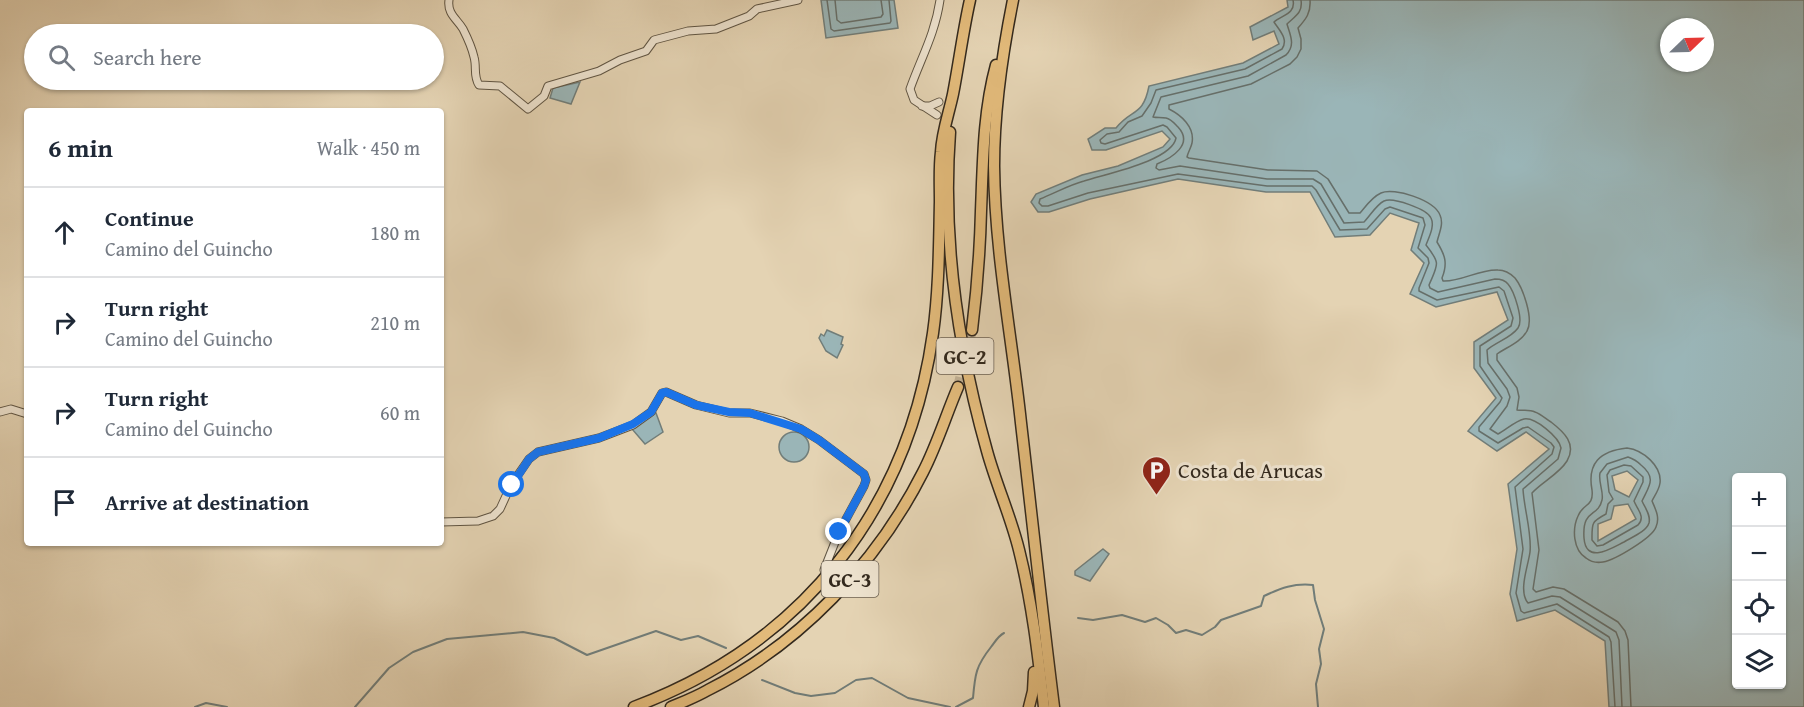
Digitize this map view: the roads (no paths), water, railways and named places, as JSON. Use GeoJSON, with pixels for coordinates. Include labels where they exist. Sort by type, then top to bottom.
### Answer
{"type":"FeatureCollection","features":[{"type":"Feature","properties":{"kind":"highway","name":"GC-2"},"geometry":{"type":"LineString","coordinates":[[970,0],[953,93],[948,158],[949,222],[954,290],[970,385],[987,452],[1019,549],[1032,612],[1044,707]]}},
{"type":"Feature","properties":{"kind":"highway","name":"GC-2"},"geometry":{"type":"LineString","coordinates":[[1012,0],[998,91],[995,128],[995,201],[1054,707]]}},
{"type":"Feature","properties":{"kind":"highway"},"geometry":{"type":"LineString","coordinates":[[972,330],[978,279],[982,149],[991,84],[1010,13]]}},
{"type":"Feature","properties":{"kind":"highway","name":"GC-3"},"geometry":{"type":"LineString","coordinates":[[634,707],[664,696],[710,673],[763,638],[790,615],[819,585],[859,534],[878,504],[901,457],[918,408],[933,334],[939,266],[940,151],[953,93]]}},
{"type":"Feature","properties":{"kind":"highway","name":"GC-3"},"geometry":{"type":"LineString","coordinates":[[670,707],[709,690],[771,652],[829,601],[863,564],[895,522],[924,471],[958,387]]}},
{"type":"Feature","properties":{"kind":"highway"},"geometry":{"type":"LineString","coordinates":[[710,673],[785,611],[846,543]]}},
{"type":"Feature","properties":{"kind":"highway"},"geometry":{"type":"LineString","coordinates":[[1029,707],[1033,691],[1036,642]]}},
{"type":"Feature","properties":{"kind":"highway"},"geometry":{"type":"LineString","coordinates":[[1047,647],[1055,675],[1059,707]]}},
{"type":"Feature","properties":{"kind":"street"},"geometry":{"type":"LineString","coordinates":[[449,0],[448,7],[452,16],[463,29],[475,58],[476,80],[479,85],[500,86],[528,109],[544,96],[548,86],[599,71],[620,60],[646,51],[654,40],[688,31],[716,29],[749,16],[757,9],[798,0]]}},
{"type":"Feature","properties":{"kind":"street"},"geometry":{"type":"LineString","coordinates":[[937,115],[914,100],[910,89],[931,40],[940,0]]}},
{"type":"Feature","properties":{"kind":"street"},"geometry":{"type":"LineString","coordinates":[[922,106],[930,106],[939,102]]}},
{"type":"Feature","properties":{"kind":"street"},"geometry":{"type":"LineString","coordinates":[[444,522],[478,521],[493,516],[500,509],[529,459],[538,452],[599,438],[633,424],[651,412],[662,393],[666,392],[696,405],[729,412],[750,413],[801,429],[864,474],[866,480],[864,486],[839,532],[824,570]]}},
{"type":"Feature","properties":{"kind":"street"},"geometry":{"type":"LineString","coordinates":[[0,412],[11,409],[24,413]]}},
{"type":"Feature","properties":{"kind":"street"},"geometry":{"type":"LineString","coordinates":[[839,532],[840,540],[846,543]]}},
{"type":"Feature","properties":{"kind":"water"},"geometry":{"type":"Polygon","coordinates":[[[821,0],[894,0],[898,28],[826,38],[821,0]]]}},
{"type":"Feature","properties":{"kind":"water"},"geometry":{"type":"Polygon","coordinates":[[[1287,0],[1804,0],[1804,707],[1609,707],[1605,641],[1555,610],[1517,621],[1510,594],[1517,549],[1508,484],[1549,449],[1526,432],[1497,451],[1468,431],[1496,398],[1474,368],[1474,342],[1508,320],[1497,292],[1436,307],[1410,294],[1424,263],[1411,250],[1419,223],[1390,213],[1370,235],[1335,237],[1310,192],[1266,192],[1178,179],[1090,199],[1049,212],[1038,212],[1031,202],[1036,194],[1082,175],[1118,166],[1163,147],[1170,139],[1162,131],[1106,150],[1092,150],[1088,139],[1105,128],[1116,128],[1140,108],[1147,96],[1149,86],[1243,63],[1279,44],[1274,31],[1253,40],[1250,27],[1288,7],[1287,0]],[[1627,471],[1612,476],[1615,490],[1629,497],[1638,480],[1627,471]],[[1628,504],[1614,506],[1611,519],[1598,524],[1598,541],[1636,519],[1628,504]]]}},
{"type":"Feature","properties":{"kind":"water"},"geometry":{"type":"Polygon","coordinates":[[[580,82],[571,104],[550,98],[553,88],[580,82]]]}},
{"type":"Feature","properties":{"kind":"water"},"geometry":{"type":"Polygon","coordinates":[[[827,330],[843,337],[841,344],[843,345],[837,358],[826,351],[819,338],[821,334],[824,336],[827,330]]]}},
{"type":"Feature","properties":{"kind":"water"},"geometry":{"type":"Polygon","coordinates":[[[656,413],[663,432],[645,444],[632,429],[656,413]]]}},
{"type":"Feature","properties":{"kind":"water"},"geometry":{"type":"Polygon","coordinates":[[[794,432],[800,433],[808,441],[808,453],[800,461],[794,462],[788,461],[780,453],[779,447],[780,441],[788,433],[794,432]]]}},
{"type":"Feature","properties":{"kind":"water"},"geometry":{"type":"Polygon","coordinates":[[[1103,549],[1109,554],[1090,581],[1075,575],[1075,571],[1103,549]]]}},
{"type":"Feature","properties":{"kind":"waterway"},"geometry":{"type":"LineString","coordinates":[[1078,618],[1093,620],[1122,615],[1145,622],[1156,618],[1176,633],[1186,630],[1202,635],[1221,620],[1261,606],[1264,596],[1270,593],[1294,585],[1313,585],[1324,629],[1319,649],[1321,664],[1316,684],[1318,707]]}},
{"type":"Feature","properties":{"kind":"waterway"},"geometry":{"type":"LineString","coordinates":[[355,707],[389,668],[413,652],[447,639],[523,632],[554,638],[587,655],[656,631],[681,640],[698,636],[726,648]]}},
{"type":"Feature","properties":{"kind":"waterway"},"geometry":{"type":"LineString","coordinates":[[956,707],[973,698],[979,665],[997,639],[1004,633]]}},
{"type":"Feature","properties":{"kind":"waterway"},"geometry":{"type":"LineString","coordinates":[[762,680],[795,693],[811,696],[835,693],[856,680],[872,678],[908,698],[950,707]]}},
{"type":"Feature","properties":{"kind":"waterway"},"geometry":{"type":"LineString","coordinates":[[195,707],[206,703],[227,707]]}},
{"type":"Feature","properties":{"kind":"tunnel"},"geometry":{"type":"LineString","coordinates":[[958,387],[972,330]]}},
{"type":"Feature","properties":{"kind":"place","name":"Costa de Arucas"},"geometry":{"type":"Point","coordinates":[1157,496]}}]}
